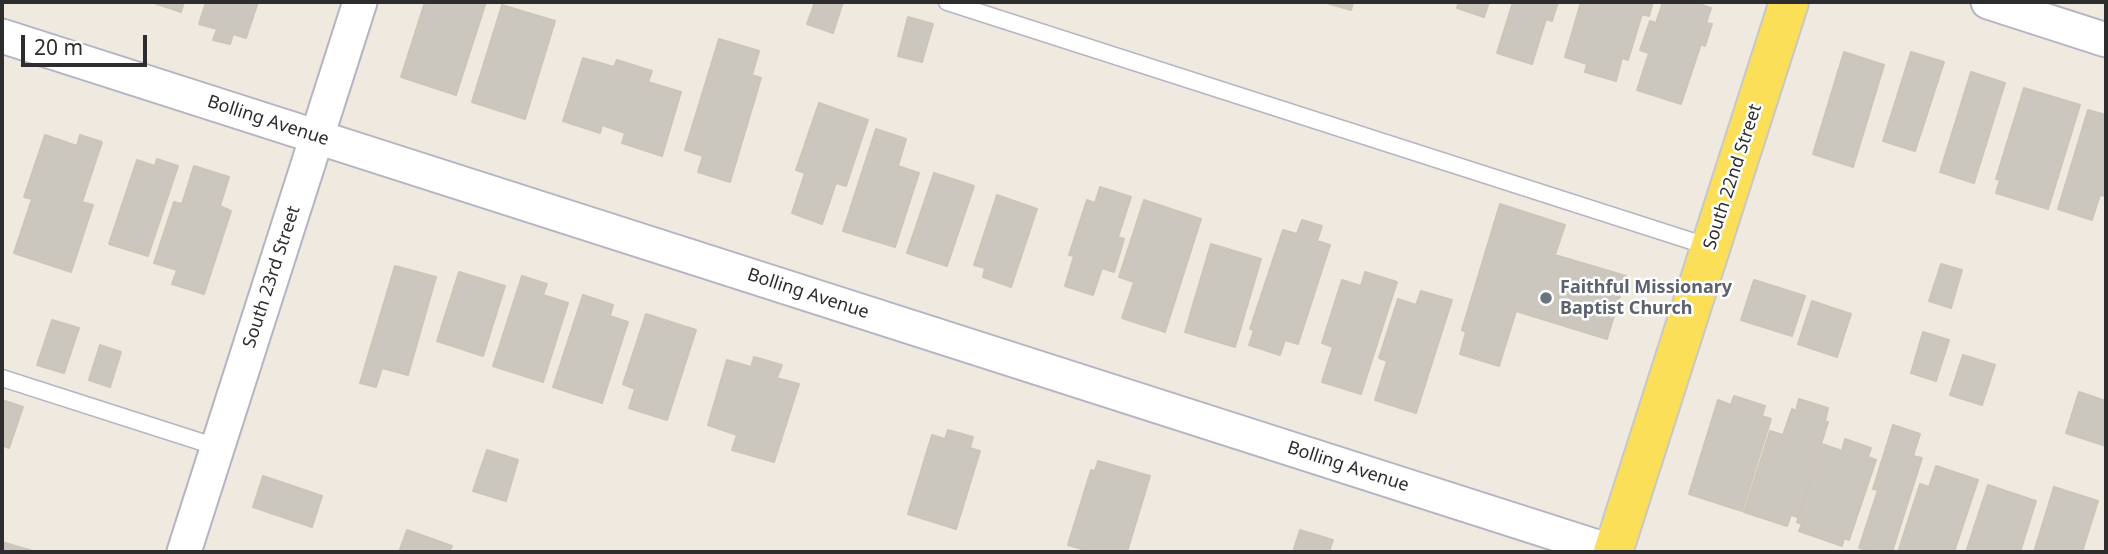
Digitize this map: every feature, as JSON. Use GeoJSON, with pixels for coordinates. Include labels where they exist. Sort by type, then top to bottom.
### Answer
{"type":"FeatureCollection","features":[{"type":"Feature","properties":{"kind":"main road","name":"South 22nd Street"},"geometry":{"type":"LineString","coordinates":[[1613,552],[1789,2]]}},
{"type":"Feature","properties":{"kind":"street","name":"South 23rd Street"},"geometry":{"type":"LineString","coordinates":[[184,552],[360,2]]}},
{"type":"Feature","properties":{"kind":"street"},"geometry":{"type":"LineString","coordinates":[[1988,2],[2106,40]]}},
{"type":"Feature","properties":{"kind":"street","name":"Bolling Avenue"},"geometry":{"type":"LineString","coordinates":[[2,36],[1613,552]]}},
{"type":"Feature","properties":{"kind":"lane"},"geometry":{"type":"LineString","coordinates":[[947,2],[1710,247]]}},
{"type":"Feature","properties":{"kind":"lane"},"geometry":{"type":"LineString","coordinates":[[2,378],[217,447]]}},
{"type":"Feature","properties":{"kind":"building"},"geometry":{"type":"Polygon","coordinates":[[[151,2],[184,2],[181,12],[151,2]]]}},
{"type":"Feature","properties":{"kind":"building"},"geometry":{"type":"Polygon","coordinates":[[[206,2],[258,2],[246,38],[233,34],[230,44],[213,40],[217,29],[199,24],[206,2]]]}},
{"type":"Feature","properties":{"kind":"building"},"geometry":{"type":"Polygon","coordinates":[[[425,2],[486,2],[456,95],[401,77],[425,2]]]}},
{"type":"Feature","properties":{"kind":"building"},"geometry":{"type":"Polygon","coordinates":[[[815,2],[843,2],[833,33],[807,24],[815,2]]]}},
{"type":"Feature","properties":{"kind":"building"},"geometry":{"type":"Polygon","coordinates":[[[1323,2],[1353,2],[1351,10],[1323,2]]]}},
{"type":"Feature","properties":{"kind":"building"},"geometry":{"type":"Polygon","coordinates":[[[1459,2],[1489,2],[1484,17],[1457,8],[1459,2]]]}},
{"type":"Feature","properties":{"kind":"building"},"geometry":{"type":"Polygon","coordinates":[[[1513,2],[1558,2],[1552,21],[1546,19],[1532,64],[1497,53],[1513,2]]]}},
{"type":"Feature","properties":{"kind":"building"},"geometry":{"type":"Polygon","coordinates":[[[1581,2],[1653,2],[1649,16],[1642,14],[1628,60],[1622,58],[1616,81],[1585,72],[1587,64],[1565,57],[1581,2]]]}},
{"type":"Feature","properties":{"kind":"building"},"geometry":{"type":"Polygon","coordinates":[[[1663,2],[1693,2],[1711,8],[1706,23],[1712,24],[1705,46],[1701,44],[1681,104],[1637,90],[1649,53],[1640,50],[1650,21],[1656,23],[1663,2]]]}},
{"type":"Feature","properties":{"kind":"building"},"geometry":{"type":"Polygon","coordinates":[[[502,5],[555,21],[525,119],[472,102],[502,5]]]}},
{"type":"Feature","properties":{"kind":"building"},"geometry":{"type":"Polygon","coordinates":[[[908,17],[933,24],[922,62],[898,56],[908,17]]]}},
{"type":"Feature","properties":{"kind":"building"},"geometry":{"type":"Polygon","coordinates":[[[719,39],[759,51],[752,75],[761,78],[730,182],[698,172],[703,156],[685,150],[719,39]]]}},
{"type":"Feature","properties":{"kind":"building"},"geometry":{"type":"Polygon","coordinates":[[[1844,52],[1884,65],[1853,167],[1813,154],[1844,52]]]}},
{"type":"Feature","properties":{"kind":"building"},"geometry":{"type":"Polygon","coordinates":[[[1911,52],[1944,62],[1915,151],[1883,141],[1911,52]]]}},
{"type":"Feature","properties":{"kind":"building"},"geometry":{"type":"Polygon","coordinates":[[[583,58],[614,67],[617,60],[652,71],[648,82],[681,92],[662,156],[622,143],[625,133],[602,125],[600,133],[563,121],[583,58]]]}},
{"type":"Feature","properties":{"kind":"building"},"geometry":{"type":"Polygon","coordinates":[[[1971,72],[2005,83],[1974,183],[1940,172],[1971,72]]]}},
{"type":"Feature","properties":{"kind":"building"},"geometry":{"type":"Polygon","coordinates":[[[2024,88],[2080,105],[2048,209],[1996,193],[2000,180],[1996,179],[2024,88]]]}},
{"type":"Feature","properties":{"kind":"building"},"geometry":{"type":"Polygon","coordinates":[[[819,103],[868,120],[846,186],[836,183],[822,224],[792,213],[805,173],[796,170],[819,103]]]}},
{"type":"Feature","properties":{"kind":"building"},"geometry":{"type":"Polygon","coordinates":[[[2088,110],[2106,115],[2106,196],[2100,195],[2092,220],[2058,209],[2088,110]]]}},
{"type":"Feature","properties":{"kind":"building"},"geometry":{"type":"Polygon","coordinates":[[[876,129],[906,139],[898,166],[919,173],[895,247],[843,231],[876,129]]]}},
{"type":"Feature","properties":{"kind":"building"},"geometry":{"type":"Polygon","coordinates":[[[45,135],[77,146],[80,135],[102,142],[82,202],[93,205],[71,272],[14,253],[32,199],[24,197],[45,135]]]}},
{"type":"Feature","properties":{"kind":"building"},"geometry":{"type":"Polygon","coordinates":[[[157,159],[178,166],[148,256],[109,244],[137,160],[155,166],[157,159]]]}},
{"type":"Feature","properties":{"kind":"building"},"geometry":{"type":"Polygon","coordinates":[[[194,166],[229,177],[220,206],[231,211],[204,294],[172,284],[177,270],[154,263],[174,202],[182,204],[194,166]]]}},
{"type":"Feature","properties":{"kind":"building"},"geometry":{"type":"Polygon","coordinates":[[[934,173],[974,186],[947,266],[907,253],[934,173]]]}},
{"type":"Feature","properties":{"kind":"building"},"geometry":{"type":"Polygon","coordinates":[[[1100,187],[1131,197],[1118,237],[1124,239],[1114,272],[1102,268],[1093,295],[1065,286],[1074,256],[1069,255],[1087,200],[1095,203],[1100,187]]]}},
{"type":"Feature","properties":{"kind":"building"},"geometry":{"type":"Polygon","coordinates":[[[997,195],[1037,209],[1011,287],[983,277],[985,268],[974,265],[997,195]]]}},
{"type":"Feature","properties":{"kind":"building"},"geometry":{"type":"Polygon","coordinates":[[[1144,200],[1201,219],[1165,332],[1122,318],[1134,282],[1119,277],[1144,200]]]}},
{"type":"Feature","properties":{"kind":"building","name":"Faithful Missionary Baptist Church"},"geometry":{"type":"Polygon","coordinates":[[[1500,204],[1565,225],[1555,255],[1626,276],[1607,339],[1516,311],[1499,366],[1460,354],[1466,332],[1462,330],[1500,204]]]}},
{"type":"Feature","properties":{"kind":"building"},"geometry":{"type":"Polygon","coordinates":[[[1302,220],[1322,226],[1317,241],[1330,245],[1298,344],[1285,340],[1280,355],[1249,345],[1254,330],[1250,329],[1283,230],[1297,234],[1302,220]]]}},
{"type":"Feature","properties":{"kind":"building"},"geometry":{"type":"Polygon","coordinates":[[[1211,244],[1261,259],[1235,347],[1185,332],[1211,244]]]}},
{"type":"Feature","properties":{"kind":"building"},"geometry":{"type":"Polygon","coordinates":[[[1941,264],[1962,270],[1951,308],[1929,301],[1941,264]]]}},
{"type":"Feature","properties":{"kind":"building"},"geometry":{"type":"Polygon","coordinates":[[[395,266],[436,277],[408,375],[382,368],[376,387],[360,383],[395,266]]]}},
{"type":"Feature","properties":{"kind":"building"},"geometry":{"type":"Polygon","coordinates":[[[459,272],[505,286],[483,356],[437,341],[459,272]]]}},
{"type":"Feature","properties":{"kind":"building"},"geometry":{"type":"Polygon","coordinates":[[[1365,272],[1397,282],[1361,394],[1322,382],[1333,347],[1322,343],[1342,280],[1361,286],[1365,272]]]}},
{"type":"Feature","properties":{"kind":"building"},"geometry":{"type":"Polygon","coordinates":[[[522,276],[547,284],[543,295],[568,303],[543,382],[493,366],[522,276]]]}},
{"type":"Feature","properties":{"kind":"building"},"geometry":{"type":"Polygon","coordinates":[[[1754,280],[1805,296],[1792,336],[1741,320],[1754,280]]]}},
{"type":"Feature","properties":{"kind":"building"},"geometry":{"type":"Polygon","coordinates":[[[1421,291],[1452,300],[1416,413],[1375,400],[1387,361],[1379,358],[1398,299],[1416,305],[1421,291]]]}},
{"type":"Feature","properties":{"kind":"building"},"geometry":{"type":"Polygon","coordinates":[[[583,295],[613,305],[610,316],[628,322],[602,403],[553,387],[583,295]]]}},
{"type":"Feature","properties":{"kind":"building"},"geometry":{"type":"Polygon","coordinates":[[[1812,301],[1851,314],[1837,357],[1798,344],[1812,301]]]}},
{"type":"Feature","properties":{"kind":"building"},"geometry":{"type":"Polygon","coordinates":[[[646,314],[696,330],[667,420],[629,408],[635,389],[623,384],[646,314]]]}},
{"type":"Feature","properties":{"kind":"building"},"geometry":{"type":"Polygon","coordinates":[[[52,320],[79,328],[64,373],[37,365],[52,320]]]}},
{"type":"Feature","properties":{"kind":"building"},"geometry":{"type":"Polygon","coordinates":[[[1923,332],[1949,340],[1936,381],[1911,373],[1923,332]]]}},
{"type":"Feature","properties":{"kind":"building"},"geometry":{"type":"Polygon","coordinates":[[[100,345],[121,352],[110,387],[89,380],[100,345]]]}},
{"type":"Feature","properties":{"kind":"building"},"geometry":{"type":"Polygon","coordinates":[[[1963,355],[1995,365],[1982,405],[1950,395],[1963,355]]]}},
{"type":"Feature","properties":{"kind":"building"},"geometry":{"type":"Polygon","coordinates":[[[754,357],[782,365],[777,378],[799,384],[774,462],[732,450],[737,435],[708,425],[727,360],[751,367],[754,357]]]}},
{"type":"Feature","properties":{"kind":"building"},"geometry":{"type":"Polygon","coordinates":[[[2079,392],[2106,401],[2106,446],[2066,433],[2079,392]]]}},
{"type":"Feature","properties":{"kind":"building"},"geometry":{"type":"Polygon","coordinates":[[[1734,396],[1765,406],[1762,416],[1771,419],[1742,511],[1689,494],[1718,400],[1731,405],[1734,396]]]}},
{"type":"Feature","properties":{"kind":"building"},"geometry":{"type":"Polygon","coordinates":[[[1799,399],[1828,408],[1825,421],[1828,422],[1798,517],[1791,515],[1787,526],[1744,512],[1770,431],[1783,435],[1792,409],[1796,411],[1799,399]]]}},
{"type":"Feature","properties":{"kind":"building"},"geometry":{"type":"Polygon","coordinates":[[[2,400],[23,407],[9,448],[2,445],[2,400]]]}},
{"type":"Feature","properties":{"kind":"building"},"geometry":{"type":"Polygon","coordinates":[[[1893,425],[1920,434],[1913,456],[1922,458],[1892,552],[1874,552],[1859,548],[1878,490],[1873,489],[1893,425]]]}},
{"type":"Feature","properties":{"kind":"building"},"geometry":{"type":"Polygon","coordinates":[[[948,430],[973,437],[970,448],[980,451],[956,529],[908,514],[932,435],[945,439],[948,430]]]}},
{"type":"Feature","properties":{"kind":"building"},"geometry":{"type":"Polygon","coordinates":[[[1845,439],[1871,448],[1868,457],[1876,460],[1849,540],[1844,538],[1842,546],[1799,531],[1802,524],[1797,522],[1822,444],[1842,451],[1845,439]]]}},
{"type":"Feature","properties":{"kind":"building"},"geometry":{"type":"Polygon","coordinates":[[[487,450],[518,460],[506,501],[473,491],[487,450]]]}},
{"type":"Feature","properties":{"kind":"building"},"geometry":{"type":"Polygon","coordinates":[[[1098,461],[1150,476],[1127,552],[1092,552],[1068,545],[1091,470],[1095,471],[1098,461]]]}},
{"type":"Feature","properties":{"kind":"building"},"geometry":{"type":"Polygon","coordinates":[[[1936,466],[1978,480],[1954,552],[1902,552],[1899,549],[1920,484],[1929,487],[1936,466]]]}},
{"type":"Feature","properties":{"kind":"building"},"geometry":{"type":"Polygon","coordinates":[[[263,476],[322,496],[312,527],[253,507],[263,476]]]}},
{"type":"Feature","properties":{"kind":"building"},"geometry":{"type":"Polygon","coordinates":[[[1988,485],[2036,501],[2020,552],[1966,552],[1988,485]]]}},
{"type":"Feature","properties":{"kind":"building"},"geometry":{"type":"Polygon","coordinates":[[[2054,487],[2098,501],[2082,552],[2034,552],[2054,487]]]}},
{"type":"Feature","properties":{"kind":"building"},"geometry":{"type":"Polygon","coordinates":[[[407,530],[452,546],[449,552],[399,552],[407,530]]]}},
{"type":"Feature","properties":{"kind":"building"},"geometry":{"type":"Polygon","coordinates":[[[1300,530],[1333,540],[1329,552],[1293,552],[1300,530]]]}},
{"type":"Feature","properties":{"kind":"building"},"geometry":{"type":"Polygon","coordinates":[[[2,542],[36,552],[2,552],[2,542]]]}},
{"type":"Feature","properties":{"kind":"place","name":"Faithful Missionary Baptist Church"},"geometry":{"type":"Point","coordinates":[1546,298]}}]}
